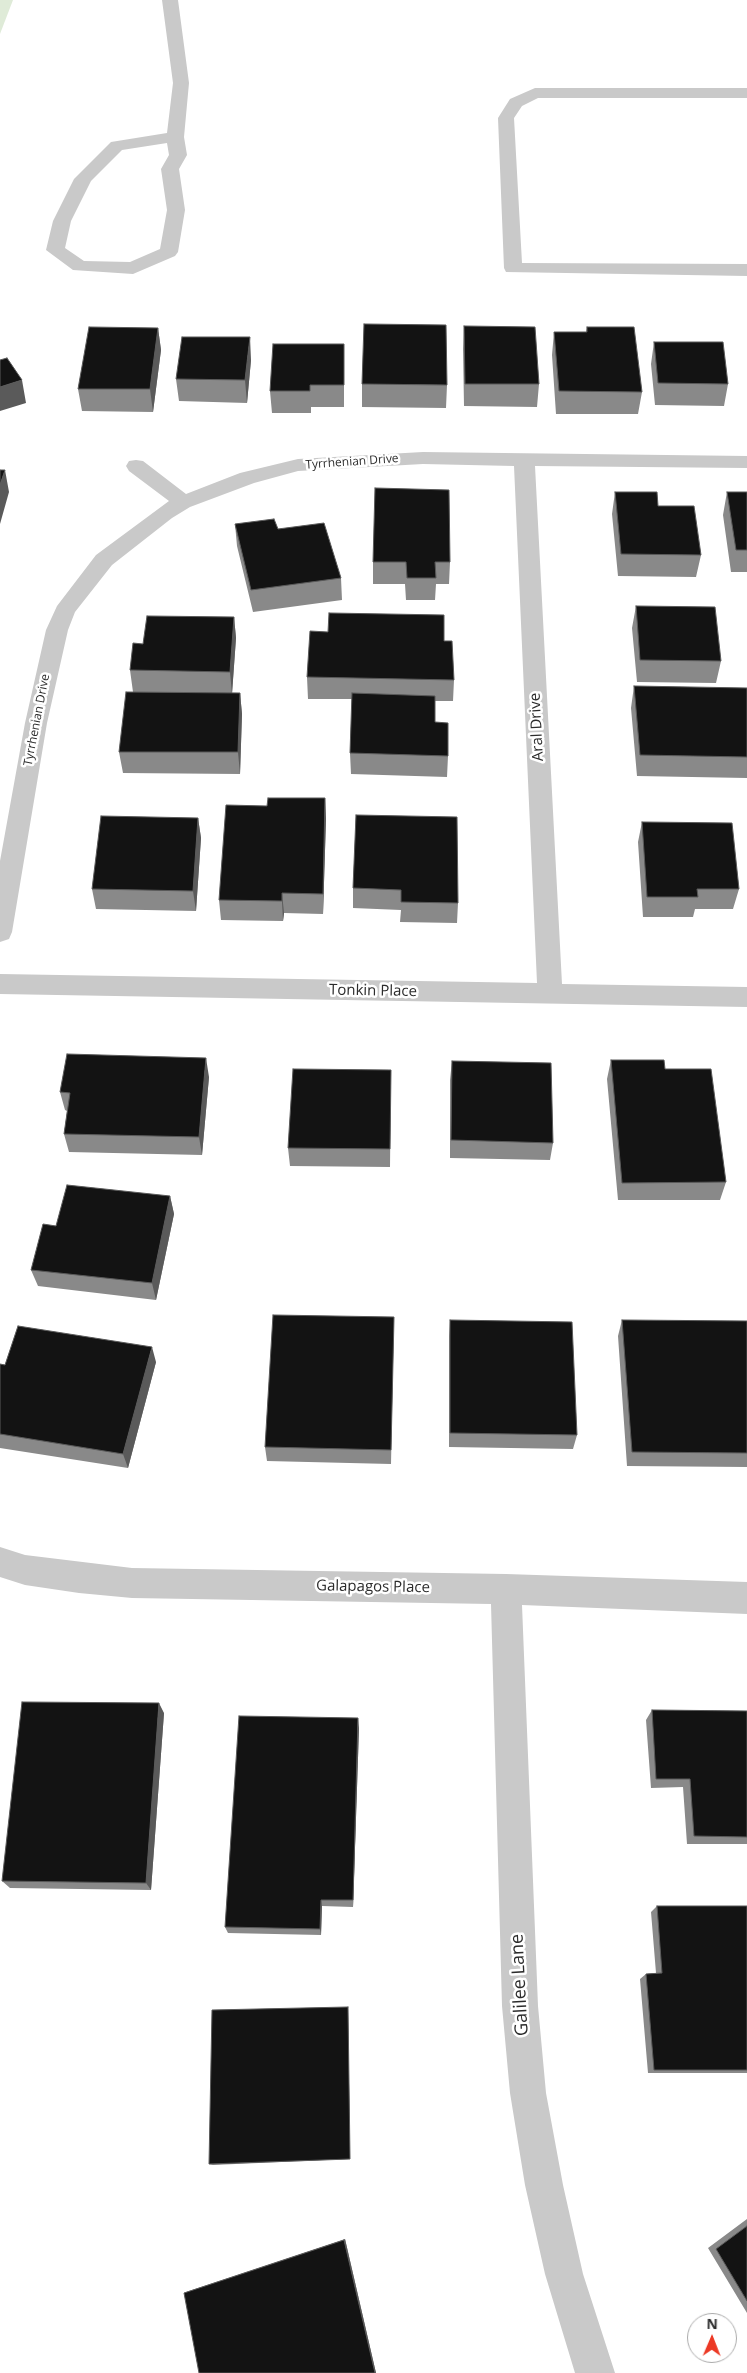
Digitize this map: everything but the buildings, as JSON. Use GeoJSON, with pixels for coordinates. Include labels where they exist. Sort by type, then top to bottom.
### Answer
{"type":"FeatureCollection","features":[{"type":"Feature","properties":{"kind":"street"},"geometry":{"type":"LineString","coordinates":[[170,0],[181,83],[175,137],[178,155],[170,169],[176,210],[169,252],[133,268],[80,266],[55,250],[62,221],[83,179],[117,146],[175,137]]}},
{"type":"Feature","properties":{"kind":"street"},"geometry":{"type":"LineString","coordinates":[[747,94],[535,93],[516,104],[506,118],[512,268],[747,270]]}},
{"type":"Feature","properties":{"kind":"street","name":"Tyrrhenian Drive"},"geometry":{"type":"LineString","coordinates":[[0,932],[36,723],[57,630],[65,611],[76,594],[104,560],[149,524],[183,502],[247,478],[298,465],[325,462],[423,458],[747,462]]}},
{"type":"Feature","properties":{"kind":"street","name":"Aral Drive"},"geometry":{"type":"LineString","coordinates":[[524,459],[550,995]]}},
{"type":"Feature","properties":{"kind":"street"},"geometry":{"type":"LineString","coordinates":[[136,466],[183,502]]}},
{"type":"Feature","properties":{"kind":"street","name":"Tonkin Place"},"geometry":{"type":"LineString","coordinates":[[0,984],[747,997]]}},
{"type":"Feature","properties":{"kind":"street","name":"Galapagos Place"},"geometry":{"type":"LineString","coordinates":[[0,1562],[25,1570],[78,1578],[132,1583],[506,1589],[747,1598]]}},
{"type":"Feature","properties":{"kind":"street","name":"Galilee Lane"},"geometry":{"type":"LineString","coordinates":[[506,1589],[520,2006],[528,2093],[544,2185],[564,2274],[595,2373]]}},
{"type":"Feature","properties":{"kind":"green space"},"geometry":{"type":"Polygon","coordinates":[[[0,0],[13,0],[0,34],[0,0]]]}}]}
